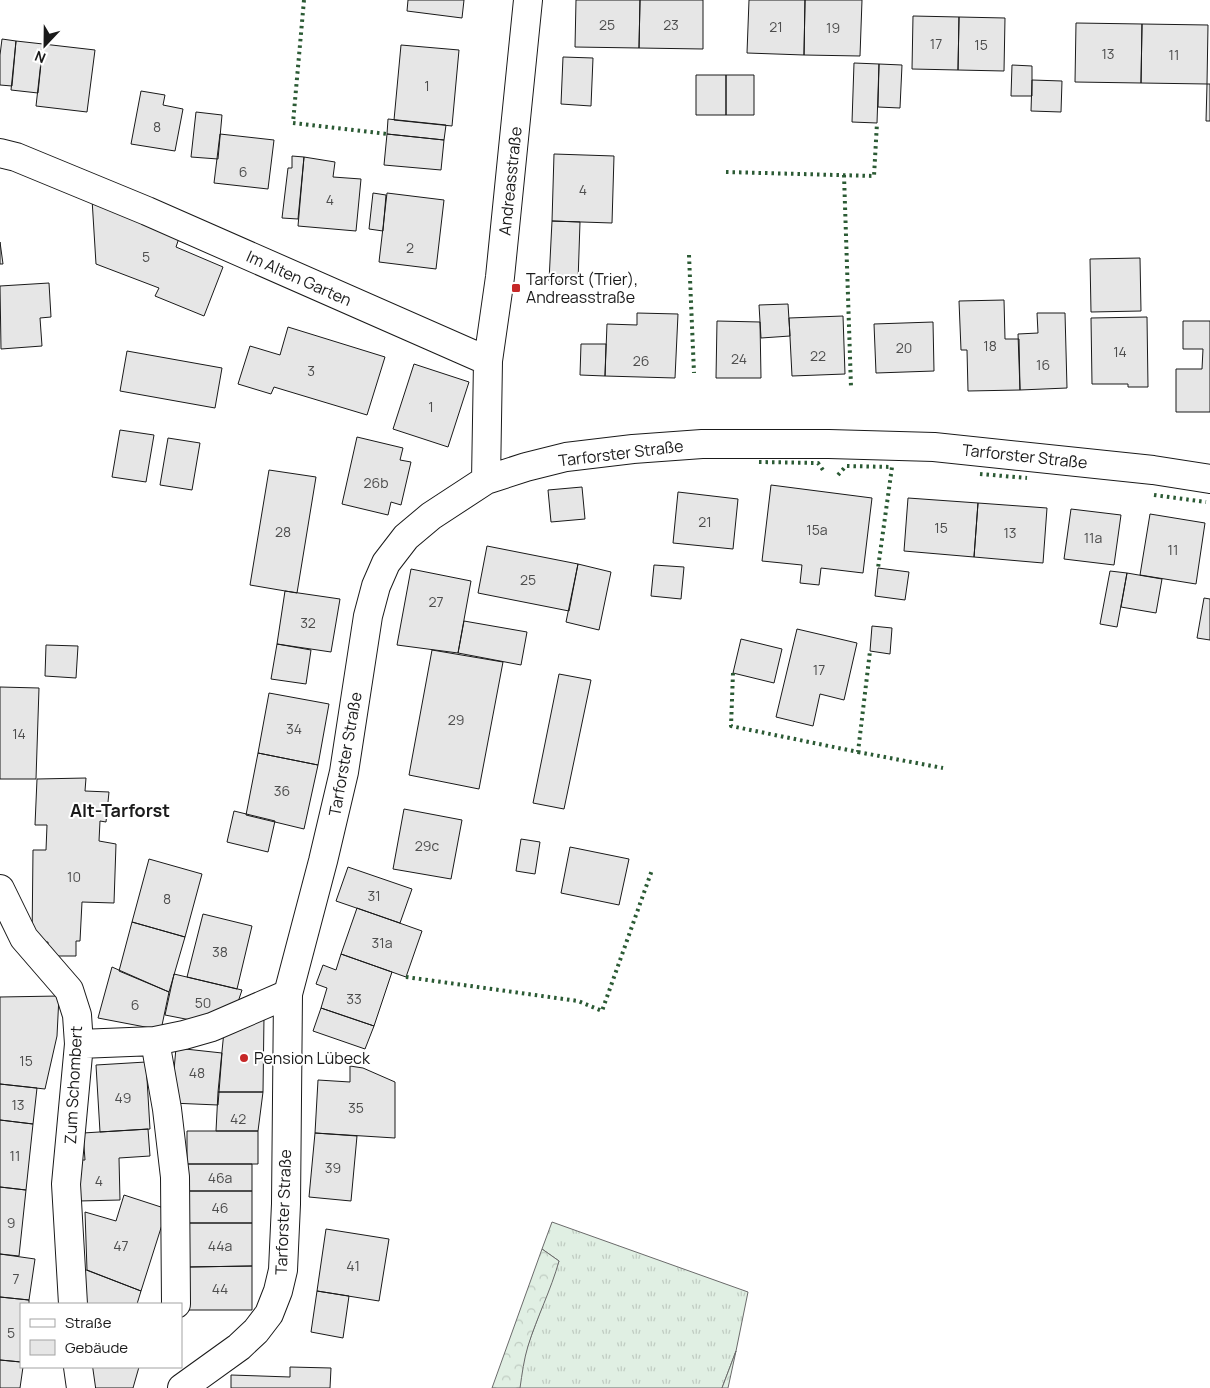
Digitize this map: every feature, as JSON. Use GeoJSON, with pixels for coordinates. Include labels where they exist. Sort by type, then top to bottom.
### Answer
{"type":"FeatureCollection","features":[{"type":"Feature","properties":{"kind":"street","name":"Andreasstraße"},"geometry":{"type":"LineString","coordinates":[[488,361],[500,277],[528,0]]}},
{"type":"Feature","properties":{"kind":"street","name":"Im Alten Garten"},"geometry":{"type":"LineString","coordinates":[[0,153],[16,157],[147,211],[488,361]]}},
{"type":"Feature","properties":{"kind":"street"},"geometry":{"type":"LineString","coordinates":[[486,480],[488,361]]}},
{"type":"Feature","properties":{"kind":"street","name":"Tarforster Straße"},"geometry":{"type":"LineString","coordinates":[[178,1368],[182,1388],[239,1347],[256,1331],[269,1314],[278,1292],[283,1270],[288,994],[344,772],[368,616],[376,586],[386,563],[406,538],[431,516],[486,480],[526,467],[566,457],[633,449],[702,444],[829,444],[934,447],[1154,470],[1210,479]]}},
{"type":"Feature","properties":{"kind":"street","name":"Zum Schombert"},"geometry":{"type":"LineString","coordinates":[[0,889],[24,938],[70,990],[77,1015],[79,1044],[66,1184],[73,1303]]}},
{"type":"Feature","properties":{"kind":"street"},"geometry":{"type":"LineString","coordinates":[[79,1044],[155,1041],[184,1035],[212,1028],[288,994]]}},
{"type":"Feature","properties":{"kind":"street"},"geometry":{"type":"LineString","coordinates":[[155,1041],[167,1109],[175,1178],[176,1303]]}},
{"type":"Feature","properties":{"kind":"street"},"geometry":{"type":"LineString","coordinates":[[78,1368],[81,1388]]}},
{"type":"Feature","properties":{"kind":"green space"},"geometry":{"type":"Polygon","coordinates":[[[552,1222],[748,1292],[736,1351],[722,1388],[517,1388],[527,1347],[559,1261],[542,1249],[552,1222]]]}},
{"type":"Feature","properties":{"kind":"green space"},"geometry":{"type":"Polygon","coordinates":[[[542,1249],[559,1261],[528,1346],[520,1388],[492,1388],[542,1249]]]}},
{"type":"Feature","properties":{"kind":"green space"},"geometry":{"type":"Polygon","coordinates":[[[736,1351],[728,1388],[722,1388],[736,1351]]]}},
{"type":"Feature","properties":{"kind":"building"},"geometry":{"type":"Polygon","coordinates":[[[408,0],[464,0],[462,18],[407,11],[408,0]]]}},
{"type":"Feature","properties":{"kind":"building"},"geometry":{"type":"Polygon","coordinates":[[[576,0],[640,0],[639,48],[575,47],[576,0]]]}},
{"type":"Feature","properties":{"kind":"building"},"geometry":{"type":"Polygon","coordinates":[[[640,0],[703,0],[703,49],[639,48],[640,0]]]}},
{"type":"Feature","properties":{"kind":"building"},"geometry":{"type":"Polygon","coordinates":[[[749,0],[805,0],[804,55],[747,53],[749,0]]]}},
{"type":"Feature","properties":{"kind":"building"},"geometry":{"type":"Polygon","coordinates":[[[805,0],[862,0],[860,56],[804,55],[805,0]]]}},
{"type":"Feature","properties":{"kind":"building"},"geometry":{"type":"Polygon","coordinates":[[[913,16],[959,17],[958,70],[912,69],[913,16]]]}},
{"type":"Feature","properties":{"kind":"building"},"geometry":{"type":"Polygon","coordinates":[[[959,17],[1005,18],[1004,71],[958,70],[959,17]]]}},
{"type":"Feature","properties":{"kind":"building"},"geometry":{"type":"Polygon","coordinates":[[[1076,23],[1142,24],[1141,83],[1075,82],[1076,23]]]}},
{"type":"Feature","properties":{"kind":"building"},"geometry":{"type":"Polygon","coordinates":[[[1142,24],[1208,25],[1207,84],[1141,83],[1142,24]]]}},
{"type":"Feature","properties":{"kind":"building"},"geometry":{"type":"Polygon","coordinates":[[[2,39],[16,41],[12,86],[0,85],[2,39]]]}},
{"type":"Feature","properties":{"kind":"building"},"geometry":{"type":"Polygon","coordinates":[[[16,41],[43,44],[38,93],[11,90],[16,41]]]}},
{"type":"Feature","properties":{"kind":"building"},"geometry":{"type":"Polygon","coordinates":[[[43,44],[95,50],[87,112],[36,106],[43,44]]]}},
{"type":"Feature","properties":{"kind":"building"},"geometry":{"type":"Polygon","coordinates":[[[401,45],[459,50],[452,126],[394,120],[401,45]]]}},
{"type":"Feature","properties":{"kind":"building"},"geometry":{"type":"Polygon","coordinates":[[[563,57],[593,58],[591,106],[561,104],[563,57]]]}},
{"type":"Feature","properties":{"kind":"building"},"geometry":{"type":"Polygon","coordinates":[[[854,63],[879,64],[877,123],[852,122],[854,63]]]}},
{"type":"Feature","properties":{"kind":"building"},"geometry":{"type":"Polygon","coordinates":[[[879,64],[902,65],[900,108],[878,107],[879,64]]]}},
{"type":"Feature","properties":{"kind":"building"},"geometry":{"type":"Polygon","coordinates":[[[1012,65],[1032,66],[1032,96],[1011,96],[1012,65]]]}},
{"type":"Feature","properties":{"kind":"building"},"geometry":{"type":"Polygon","coordinates":[[[696,75],[726,75],[726,115],[696,115],[696,75]]]}},
{"type":"Feature","properties":{"kind":"building"},"geometry":{"type":"Polygon","coordinates":[[[726,75],[754,75],[754,115],[726,115],[726,75]]]}},
{"type":"Feature","properties":{"kind":"building"},"geometry":{"type":"Polygon","coordinates":[[[1032,80],[1062,81],[1061,112],[1031,111],[1032,80]]]}},
{"type":"Feature","properties":{"kind":"building"},"geometry":{"type":"Polygon","coordinates":[[[1207,84],[1210,84],[1210,121],[1206,121],[1207,84]]]}},
{"type":"Feature","properties":{"kind":"building"},"geometry":{"type":"Polygon","coordinates":[[[141,91],[165,95],[163,105],[183,109],[175,151],[131,144],[141,91]]]}},
{"type":"Feature","properties":{"kind":"building"},"geometry":{"type":"Polygon","coordinates":[[[196,112],[222,115],[218,159],[191,157],[196,112]]]}},
{"type":"Feature","properties":{"kind":"building"},"geometry":{"type":"Polygon","coordinates":[[[388,119],[446,125],[444,140],[387,134],[388,119]]]}},
{"type":"Feature","properties":{"kind":"building"},"geometry":{"type":"Polygon","coordinates":[[[220,134],[274,140],[268,189],[214,183],[220,134]]]}},
{"type":"Feature","properties":{"kind":"building"},"geometry":{"type":"Polygon","coordinates":[[[387,134],[444,140],[441,170],[384,165],[387,134]]]}},
{"type":"Feature","properties":{"kind":"building"},"geometry":{"type":"Polygon","coordinates":[[[554,154],[614,156],[612,223],[552,221],[554,154]]]}},
{"type":"Feature","properties":{"kind":"building"},"geometry":{"type":"Polygon","coordinates":[[[292,156],[304,157],[298,219],[282,218],[288,168],[292,168],[292,156]]]}},
{"type":"Feature","properties":{"kind":"building"},"geometry":{"type":"Polygon","coordinates":[[[304,157],[335,162],[333,177],[361,179],[356,231],[298,226],[304,157]]]}},
{"type":"Feature","properties":{"kind":"building"},"geometry":{"type":"Polygon","coordinates":[[[373,193],[386,195],[383,231],[369,229],[373,193]]]}},
{"type":"Feature","properties":{"kind":"building"},"geometry":{"type":"Polygon","coordinates":[[[387,193],[444,200],[436,269],[379,262],[387,193]]]}},
{"type":"Feature","properties":{"kind":"building"},"geometry":{"type":"Polygon","coordinates":[[[92,199],[179,238],[176,247],[223,267],[204,316],[155,296],[159,288],[96,264],[92,199]]]}},
{"type":"Feature","properties":{"kind":"building"},"geometry":{"type":"Polygon","coordinates":[[[552,221],[580,222],[578,282],[549,281],[552,221]]]}},
{"type":"Feature","properties":{"kind":"building"},"geometry":{"type":"Polygon","coordinates":[[[0,242],[3,264],[0,264],[0,242]]]}},
{"type":"Feature","properties":{"kind":"building"},"geometry":{"type":"Polygon","coordinates":[[[1140,258],[1141,311],[1091,312],[1090,259],[1140,258]]]}},
{"type":"Feature","properties":{"kind":"building"},"geometry":{"type":"Polygon","coordinates":[[[49,283],[51,317],[40,318],[42,346],[1,349],[0,286],[49,283]]]}},
{"type":"Feature","properties":{"kind":"building"},"geometry":{"type":"Polygon","coordinates":[[[1004,300],[1005,339],[1019,339],[1020,390],[968,391],[967,350],[961,350],[959,301],[1004,300]]]}},
{"type":"Feature","properties":{"kind":"building"},"geometry":{"type":"Polygon","coordinates":[[[788,304],[790,336],[761,338],[759,305],[788,304]]]}},
{"type":"Feature","properties":{"kind":"building"},"geometry":{"type":"Polygon","coordinates":[[[637,313],[678,314],[675,378],[605,376],[607,324],[637,325],[637,313]]]}},
{"type":"Feature","properties":{"kind":"building"},"geometry":{"type":"Polygon","coordinates":[[[1037,313],[1065,313],[1067,388],[1020,390],[1018,334],[1038,333],[1037,313]]]}},
{"type":"Feature","properties":{"kind":"building"},"geometry":{"type":"Polygon","coordinates":[[[843,316],[845,374],[792,376],[789,318],[843,316]]]}},
{"type":"Feature","properties":{"kind":"building"},"geometry":{"type":"Polygon","coordinates":[[[1147,317],[1148,387],[1128,387],[1128,384],[1092,384],[1091,318],[1147,317]]]}},
{"type":"Feature","properties":{"kind":"building"},"geometry":{"type":"Polygon","coordinates":[[[717,321],[760,322],[761,378],[716,378],[717,321]]]}},
{"type":"Feature","properties":{"kind":"building"},"geometry":{"type":"Polygon","coordinates":[[[1183,321],[1210,321],[1210,412],[1176,412],[1176,369],[1202,369],[1203,349],[1183,349],[1183,321]]]}},
{"type":"Feature","properties":{"kind":"building"},"geometry":{"type":"Polygon","coordinates":[[[933,322],[934,371],[876,373],[874,324],[933,322]]]}},
{"type":"Feature","properties":{"kind":"building"},"geometry":{"type":"Polygon","coordinates":[[[288,327],[385,357],[367,415],[274,387],[271,394],[238,384],[250,346],[280,355],[288,327]]]}},
{"type":"Feature","properties":{"kind":"building"},"geometry":{"type":"Polygon","coordinates":[[[581,344],[606,344],[605,376],[580,375],[581,344]]]}},
{"type":"Feature","properties":{"kind":"building"},"geometry":{"type":"Polygon","coordinates":[[[127,351],[222,368],[215,408],[120,391],[127,351]]]}},
{"type":"Feature","properties":{"kind":"building"},"geometry":{"type":"Polygon","coordinates":[[[414,364],[469,382],[448,447],[393,429],[414,364]]]}},
{"type":"Feature","properties":{"kind":"building"},"geometry":{"type":"Polygon","coordinates":[[[120,430],[154,435],[146,482],[112,477],[120,430]]]}},
{"type":"Feature","properties":{"kind":"building"},"geometry":{"type":"Polygon","coordinates":[[[357,437],[403,448],[400,460],[411,462],[401,505],[391,502],[388,515],[342,504],[357,437]]]}},
{"type":"Feature","properties":{"kind":"building"},"geometry":{"type":"Polygon","coordinates":[[[168,438],[200,443],[192,490],[160,485],[168,438]]]}},
{"type":"Feature","properties":{"kind":"building"},"geometry":{"type":"Polygon","coordinates":[[[269,470],[316,477],[297,593],[250,585],[269,470]]]}},
{"type":"Feature","properties":{"kind":"building"},"geometry":{"type":"Polygon","coordinates":[[[771,485],[872,498],[863,573],[821,568],[819,585],[800,583],[802,565],[762,561],[771,485]]]}},
{"type":"Feature","properties":{"kind":"building"},"geometry":{"type":"Polygon","coordinates":[[[582,487],[585,519],[551,522],[548,490],[582,487]]]}},
{"type":"Feature","properties":{"kind":"building"},"geometry":{"type":"Polygon","coordinates":[[[678,492],[738,499],[733,549],[673,543],[678,492]]]}},
{"type":"Feature","properties":{"kind":"building"},"geometry":{"type":"Polygon","coordinates":[[[908,498],[978,503],[974,557],[904,551],[908,498]]]}},
{"type":"Feature","properties":{"kind":"building"},"geometry":{"type":"Polygon","coordinates":[[[978,503],[1047,508],[1043,563],[974,557],[978,503]]]}},
{"type":"Feature","properties":{"kind":"building"},"geometry":{"type":"Polygon","coordinates":[[[1071,509],[1121,515],[1114,565],[1064,559],[1071,509]]]}},
{"type":"Feature","properties":{"kind":"building"},"geometry":{"type":"Polygon","coordinates":[[[1150,514],[1205,523],[1196,584],[1140,575],[1150,514]]]}},
{"type":"Feature","properties":{"kind":"building"},"geometry":{"type":"Polygon","coordinates":[[[487,546],[578,564],[569,611],[478,593],[487,546]]]}},
{"type":"Feature","properties":{"kind":"building"},"geometry":{"type":"Polygon","coordinates":[[[578,564],[611,572],[599,630],[566,622],[578,564]]]}},
{"type":"Feature","properties":{"kind":"building"},"geometry":{"type":"Polygon","coordinates":[[[654,565],[684,567],[681,599],[651,596],[654,565]]]}},
{"type":"Feature","properties":{"kind":"building"},"geometry":{"type":"Polygon","coordinates":[[[878,568],[909,572],[905,600],[875,596],[878,568]]]}},
{"type":"Feature","properties":{"kind":"building"},"geometry":{"type":"Polygon","coordinates":[[[411,569],[471,581],[458,653],[397,645],[411,569]]]}},
{"type":"Feature","properties":{"kind":"building"},"geometry":{"type":"Polygon","coordinates":[[[1110,571],[1127,573],[1117,627],[1100,624],[1110,571]]]}},
{"type":"Feature","properties":{"kind":"building"},"geometry":{"type":"Polygon","coordinates":[[[1127,573],[1162,579],[1156,613],[1121,607],[1127,573]]]}},
{"type":"Feature","properties":{"kind":"building"},"geometry":{"type":"Polygon","coordinates":[[[285,591],[340,599],[331,652],[277,644],[285,591]]]}},
{"type":"Feature","properties":{"kind":"building"},"geometry":{"type":"Polygon","coordinates":[[[1204,598],[1210,599],[1210,640],[1197,638],[1204,598]]]}},
{"type":"Feature","properties":{"kind":"building"},"geometry":{"type":"Polygon","coordinates":[[[464,621],[527,632],[521,665],[458,653],[464,621]]]}},
{"type":"Feature","properties":{"kind":"building"},"geometry":{"type":"Polygon","coordinates":[[[872,626],[892,628],[890,654],[870,651],[872,626]]]}},
{"type":"Feature","properties":{"kind":"building"},"geometry":{"type":"Polygon","coordinates":[[[797,629],[857,643],[844,700],[820,694],[813,726],[776,717],[797,629]]]}},
{"type":"Feature","properties":{"kind":"building"},"geometry":{"type":"Polygon","coordinates":[[[741,639],[782,649],[774,683],[733,673],[741,639]]]}},
{"type":"Feature","properties":{"kind":"building"},"geometry":{"type":"Polygon","coordinates":[[[277,644],[311,650],[306,684],[271,679],[277,644]]]}},
{"type":"Feature","properties":{"kind":"building"},"geometry":{"type":"Polygon","coordinates":[[[46,645],[78,646],[76,678],[45,676],[46,645]]]}},
{"type":"Feature","properties":{"kind":"building"},"geometry":{"type":"Polygon","coordinates":[[[432,650],[503,662],[479,789],[409,775],[432,650]]]}},
{"type":"Feature","properties":{"kind":"building"},"geometry":{"type":"Polygon","coordinates":[[[559,674],[591,680],[564,809],[533,803],[559,674]]]}},
{"type":"Feature","properties":{"kind":"building"},"geometry":{"type":"Polygon","coordinates":[[[0,687],[39,688],[36,779],[0,779],[0,687]]]}},
{"type":"Feature","properties":{"kind":"building"},"geometry":{"type":"Polygon","coordinates":[[[269,693],[329,704],[318,765],[258,753],[269,693]]]}},
{"type":"Feature","properties":{"kind":"building"},"geometry":{"type":"Polygon","coordinates":[[[258,753],[318,765],[304,829],[246,815],[258,753]]]}},
{"type":"Feature","properties":{"kind":"building"},"geometry":{"type":"Polygon","coordinates":[[[86,778],[85,791],[109,792],[106,822],[100,821],[99,841],[116,844],[114,903],[82,902],[80,941],[76,941],[76,956],[48,956],[48,942],[32,942],[33,850],[46,850],[47,825],[35,825],[37,779],[86,778]]]}},
{"type":"Feature","properties":{"kind":"building"},"geometry":{"type":"Polygon","coordinates":[[[404,809],[462,820],[451,879],[393,869],[404,809]]]}},
{"type":"Feature","properties":{"kind":"building"},"geometry":{"type":"Polygon","coordinates":[[[234,811],[275,821],[268,852],[227,842],[234,811]]]}},
{"type":"Feature","properties":{"kind":"building"},"geometry":{"type":"Polygon","coordinates":[[[521,839],[540,842],[535,874],[516,871],[521,839]]]}},
{"type":"Feature","properties":{"kind":"building"},"geometry":{"type":"Polygon","coordinates":[[[570,847],[629,859],[619,905],[561,893],[570,847]]]}},
{"type":"Feature","properties":{"kind":"building"},"geometry":{"type":"Polygon","coordinates":[[[149,859],[202,874],[185,937],[132,922],[149,859]]]}},
{"type":"Feature","properties":{"kind":"building"},"geometry":{"type":"Polygon","coordinates":[[[348,867],[412,889],[400,923],[336,901],[348,867]]]}},
{"type":"Feature","properties":{"kind":"building"},"geometry":{"type":"Polygon","coordinates":[[[357,908],[422,931],[406,977],[341,954],[357,908]]]}},
{"type":"Feature","properties":{"kind":"building"},"geometry":{"type":"Polygon","coordinates":[[[203,914],[252,926],[237,989],[187,977],[203,914]]]}},
{"type":"Feature","properties":{"kind":"building"},"geometry":{"type":"Polygon","coordinates":[[[132,922],[185,937],[169,992],[119,971],[132,922]]]}},
{"type":"Feature","properties":{"kind":"building"},"geometry":{"type":"Polygon","coordinates":[[[341,954],[392,972],[374,1026],[321,1008],[327,988],[316,984],[323,965],[336,970],[341,954]]]}},
{"type":"Feature","properties":{"kind":"building"},"geometry":{"type":"Polygon","coordinates":[[[112,967],[169,992],[161,1030],[98,1018],[112,967]]]}},
{"type":"Feature","properties":{"kind":"building"},"geometry":{"type":"Polygon","coordinates":[[[174,974],[242,990],[235,1011],[206,1023],[165,1015],[174,974]]]}},
{"type":"Feature","properties":{"kind":"building"},"geometry":{"type":"Polygon","coordinates":[[[59,996],[57,1036],[45,1089],[0,1084],[0,997],[59,996]]]}},
{"type":"Feature","properties":{"kind":"building"},"geometry":{"type":"Polygon","coordinates":[[[321,1008],[374,1026],[365,1049],[313,1031],[321,1008]]]}},
{"type":"Feature","properties":{"kind":"building"},"geometry":{"type":"Polygon","coordinates":[[[264,1016],[263,1092],[218,1092],[224,1031],[264,1016]]]}},
{"type":"Feature","properties":{"kind":"building"},"geometry":{"type":"Polygon","coordinates":[[[176,1048],[222,1053],[218,1105],[171,1103],[176,1048]]]}},
{"type":"Feature","properties":{"kind":"building"},"geometry":{"type":"Polygon","coordinates":[[[146,1062],[150,1129],[100,1132],[96,1065],[146,1062]]]}},
{"type":"Feature","properties":{"kind":"building"},"geometry":{"type":"Polygon","coordinates":[[[350,1066],[363,1068],[395,1082],[395,1138],[315,1133],[318,1080],[350,1082],[350,1066]]]}},
{"type":"Feature","properties":{"kind":"building"},"geometry":{"type":"Polygon","coordinates":[[[0,1084],[37,1088],[33,1124],[0,1120],[0,1084]]]}},
{"type":"Feature","properties":{"kind":"building"},"geometry":{"type":"Polygon","coordinates":[[[218,1092],[263,1092],[258,1131],[216,1131],[218,1092]]]}},
{"type":"Feature","properties":{"kind":"building"},"geometry":{"type":"Polygon","coordinates":[[[0,1120],[33,1124],[26,1190],[0,1187],[0,1120]]]}},
{"type":"Feature","properties":{"kind":"building"},"geometry":{"type":"Polygon","coordinates":[[[148,1129],[150,1156],[119,1158],[120,1200],[79,1201],[79,1160],[85,1160],[83,1133],[148,1129]]]}},
{"type":"Feature","properties":{"kind":"building"},"geometry":{"type":"Polygon","coordinates":[[[187,1131],[258,1131],[258,1164],[187,1164],[187,1131]]]}},
{"type":"Feature","properties":{"kind":"building"},"geometry":{"type":"Polygon","coordinates":[[[315,1133],[357,1136],[351,1201],[309,1197],[315,1133]]]}},
{"type":"Feature","properties":{"kind":"building"},"geometry":{"type":"Polygon","coordinates":[[[187,1164],[252,1164],[252,1191],[188,1191],[187,1164]]]}},
{"type":"Feature","properties":{"kind":"building"},"geometry":{"type":"Polygon","coordinates":[[[0,1187],[26,1190],[19,1256],[0,1254],[0,1187]]]}},
{"type":"Feature","properties":{"kind":"building"},"geometry":{"type":"Polygon","coordinates":[[[188,1191],[252,1191],[252,1223],[187,1223],[188,1191]]]}},
{"type":"Feature","properties":{"kind":"building"},"geometry":{"type":"Polygon","coordinates":[[[124,1195],[167,1209],[141,1291],[87,1270],[85,1212],[116,1221],[124,1195]]]}},
{"type":"Feature","properties":{"kind":"building"},"geometry":{"type":"Polygon","coordinates":[[[187,1223],[252,1223],[252,1266],[188,1267],[187,1223]]]}},
{"type":"Feature","properties":{"kind":"building"},"geometry":{"type":"Polygon","coordinates":[[[326,1229],[389,1239],[379,1301],[317,1291],[326,1229]]]}},
{"type":"Feature","properties":{"kind":"building"},"geometry":{"type":"Polygon","coordinates":[[[0,1254],[35,1259],[29,1300],[0,1297],[0,1254]]]}},
{"type":"Feature","properties":{"kind":"building"},"geometry":{"type":"Polygon","coordinates":[[[252,1266],[252,1310],[188,1310],[188,1267],[252,1266]]]}},
{"type":"Feature","properties":{"kind":"building"},"geometry":{"type":"Polygon","coordinates":[[[81,1268],[141,1291],[137,1303],[84,1303],[81,1268]]]}},
{"type":"Feature","properties":{"kind":"building"},"geometry":{"type":"Polygon","coordinates":[[[317,1291],[349,1296],[343,1338],[311,1332],[317,1291]]]}},
{"type":"Feature","properties":{"kind":"building"},"geometry":{"type":"Polygon","coordinates":[[[0,1297],[29,1300],[29,1303],[20,1303],[20,1362],[0,1360],[0,1297]]]}},
{"type":"Feature","properties":{"kind":"building"},"geometry":{"type":"Polygon","coordinates":[[[0,1360],[20,1362],[20,1368],[23,1368],[20,1388],[0,1388],[0,1360]]]}},
{"type":"Feature","properties":{"kind":"building"},"geometry":{"type":"Polygon","coordinates":[[[290,1367],[331,1368],[330,1388],[231,1388],[231,1375],[290,1377],[290,1367]]]}},
{"type":"Feature","properties":{"kind":"building"},"geometry":{"type":"Polygon","coordinates":[[[90,1368],[139,1368],[133,1388],[93,1388],[90,1368]]]}},
{"type":"Feature","properties":{"kind":"hedge"},"geometry":{"type":"LineString","coordinates":[[304,0],[293,123],[387,134]]}},
{"type":"Feature","properties":{"kind":"hedge"},"geometry":{"type":"LineString","coordinates":[[726,172],[874,176],[877,123]]}},
{"type":"Feature","properties":{"kind":"hedge"},"geometry":{"type":"LineString","coordinates":[[844,175],[851,387]]}},
{"type":"Feature","properties":{"kind":"hedge"},"geometry":{"type":"LineString","coordinates":[[689,255],[694,373]]}},
{"type":"Feature","properties":{"kind":"hedge"},"geometry":{"type":"LineString","coordinates":[[759,462],[818,463],[825,473]]}},
{"type":"Feature","properties":{"kind":"hedge"},"geometry":{"type":"LineString","coordinates":[[838,475],[846,466],[892,467],[878,568]]}},
{"type":"Feature","properties":{"kind":"hedge"},"geometry":{"type":"LineString","coordinates":[[980,474],[1027,478]]}},
{"type":"Feature","properties":{"kind":"hedge"},"geometry":{"type":"LineString","coordinates":[[1154,495],[1206,502]]}},
{"type":"Feature","properties":{"kind":"hedge"},"geometry":{"type":"LineString","coordinates":[[733,673],[731,726],[858,752],[870,651]]}},
{"type":"Feature","properties":{"kind":"hedge"},"geometry":{"type":"LineString","coordinates":[[858,752],[943,768]]}},
{"type":"Feature","properties":{"kind":"hedge"},"geometry":{"type":"LineString","coordinates":[[406,977],[578,1001],[602,1011],[652,870]]}},
{"type":"Feature","properties":{"kind":"place","name":"Tarforst (Trier), Andreasstraße"},"geometry":{"type":"Point","coordinates":[516,288]}},
{"type":"Feature","properties":{"kind":"place","name":"Pension Lübeck"},"geometry":{"type":"Point","coordinates":[244,1058]}},
{"type":"Feature","properties":{"kind":"district","name":"Alt-Tarforst"},"geometry":{"type":"Point","coordinates":[120,810]}}]}
